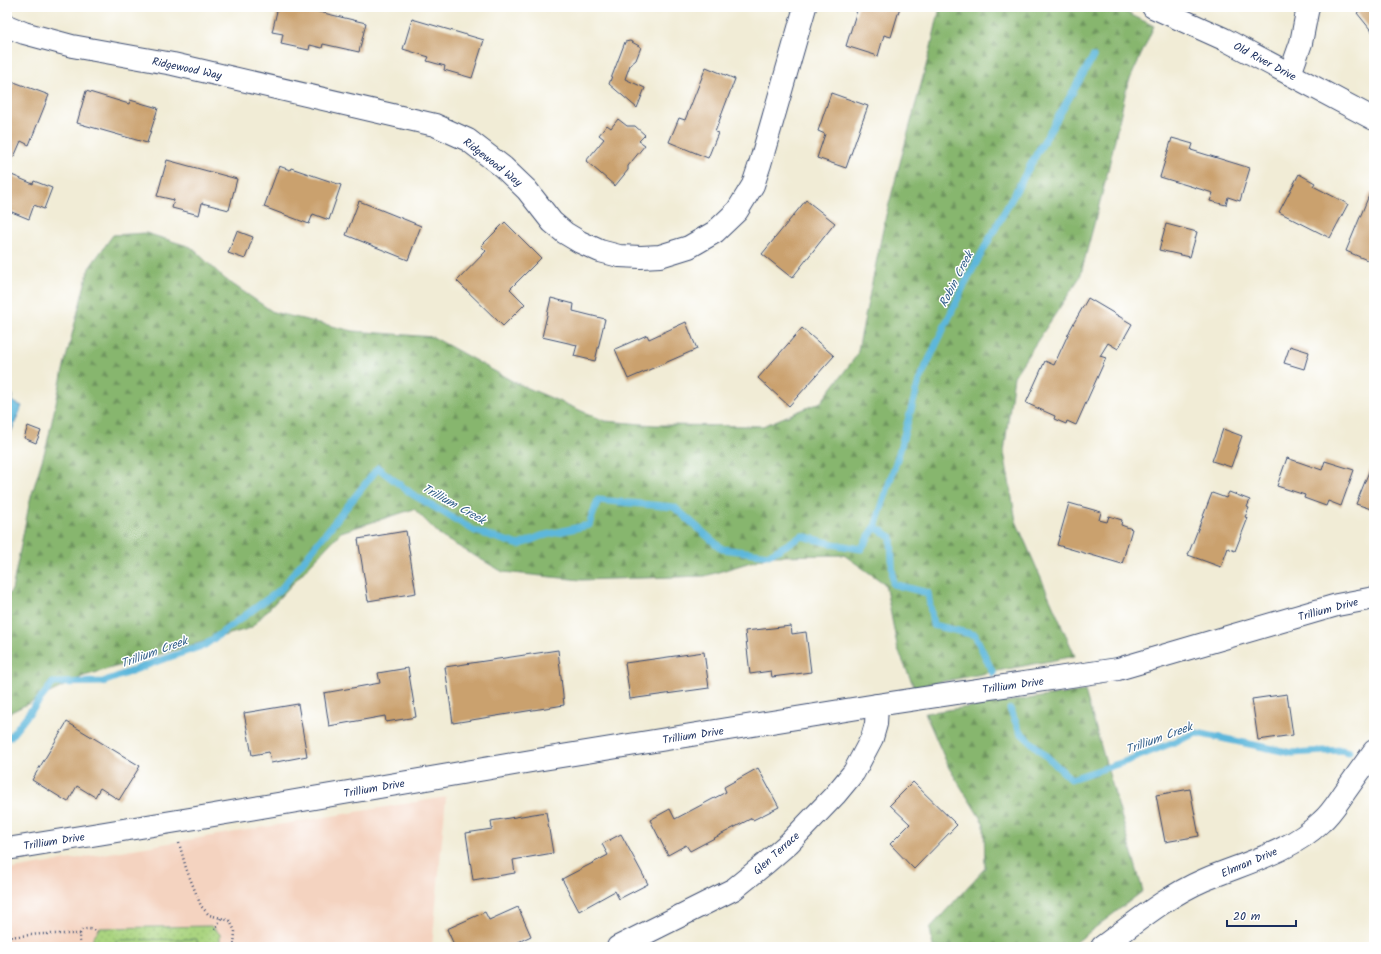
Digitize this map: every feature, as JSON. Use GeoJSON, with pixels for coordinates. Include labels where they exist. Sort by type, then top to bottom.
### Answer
{"type":"FeatureCollection","features":[{"type":"Feature","properties":{"kind":"street","name":"Ridgewood Way"},"geometry":{"type":"LineString","coordinates":[[7,26],[24,33],[72,46],[173,64],[435,125],[468,140],[503,167],[527,190],[552,222],[575,239],[600,251],[619,256],[640,257],[660,256],[689,247],[715,232],[737,211],[753,185],[760,164],[805,7]]}},
{"type":"Feature","properties":{"kind":"street","name":"Old River Drive"},"geometry":{"type":"LineString","coordinates":[[1153,7],[1224,39],[1374,119]]}},
{"type":"Feature","properties":{"kind":"street"},"geometry":{"type":"LineString","coordinates":[[1290,74],[1301,43],[1308,7]]}},
{"type":"Feature","properties":{"kind":"street","name":"Trillium Drive"},"geometry":{"type":"LineString","coordinates":[[7,849],[550,757],[877,705],[1118,670],[1338,606],[1374,598]]}},
{"type":"Feature","properties":{"kind":"street","name":"Glen Terrace"},"geometry":{"type":"LineString","coordinates":[[618,947],[734,889],[789,843],[834,796],[854,772],[872,738],[876,724],[877,705]]}},
{"type":"Feature","properties":{"kind":"street","name":"Elmran Drive"},"geometry":{"type":"LineString","coordinates":[[1102,947],[1162,904],[1182,892],[1204,881],[1260,859],[1298,840],[1321,822],[1334,808],[1374,752]]}},
{"type":"Feature","properties":{"kind":"path"},"geometry":{"type":"LineString","coordinates":[[172,822],[186,868],[201,906],[209,915],[230,921],[234,931],[234,947]]}},
{"type":"Feature","properties":{"kind":"path"},"geometry":{"type":"LineString","coordinates":[[215,930],[221,918]]}},
{"type":"Feature","properties":{"kind":"path"},"geometry":{"type":"LineString","coordinates":[[80,947],[80,934],[82,930],[88,929],[97,932]]}},
{"type":"Feature","properties":{"kind":"path"},"geometry":{"type":"LineString","coordinates":[[7,937],[42,934],[80,934]]}},
{"type":"Feature","properties":{"kind":"shaded area"},"geometry":{"type":"Polygon","coordinates":[[[446,797],[432,947],[7,947],[7,870],[446,797]]]}},
{"type":"Feature","properties":{"kind":"green space"},"geometry":{"type":"Polygon","coordinates":[[[940,7],[1115,7],[1154,26],[1127,86],[1106,179],[1080,277],[1014,376],[1004,452],[1016,521],[1075,656],[914,687],[898,650],[885,584],[844,555],[771,556],[705,576],[581,580],[503,572],[442,537],[414,509],[341,532],[251,628],[84,676],[7,714],[7,597],[12,590],[30,500],[47,444],[64,366],[89,268],[113,235],[146,233],[191,247],[225,279],[273,312],[353,331],[433,337],[514,382],[605,421],[655,425],[763,426],[821,402],[857,355],[886,215],[931,47],[940,7]]]}},
{"type":"Feature","properties":{"kind":"green space"},"geometry":{"type":"Polygon","coordinates":[[[1085,691],[1143,891],[1070,947],[933,947],[930,928],[985,868],[984,824],[949,768],[925,713],[1085,691]]]}},
{"type":"Feature","properties":{"kind":"green space"},"geometry":{"type":"Polygon","coordinates":[[[211,926],[220,934],[220,947],[93,947],[93,937],[100,928],[211,926]]]}},
{"type":"Feature","properties":{"kind":"green space"},"geometry":{"type":"Polygon","coordinates":[[[197,939],[197,947],[116,947],[116,940],[197,939]]]}},
{"type":"Feature","properties":{"kind":"water"},"geometry":{"type":"Polygon","coordinates":[[[7,392],[13,395],[11,401],[22,406],[7,442],[7,392]]]}},
{"type":"Feature","properties":{"kind":"building"},"geometry":{"type":"Polygon","coordinates":[[[278,7],[316,7],[315,11],[366,23],[359,52],[323,44],[322,48],[310,45],[309,50],[281,44],[283,34],[272,32],[278,7]]]}},
{"type":"Feature","properties":{"kind":"building"},"geometry":{"type":"Polygon","coordinates":[[[858,7],[900,7],[891,37],[884,35],[878,56],[846,46],[858,7]]]}},
{"type":"Feature","properties":{"kind":"building"},"geometry":{"type":"Polygon","coordinates":[[[1364,7],[1374,7],[1374,34],[1357,13],[1364,7]]]}},
{"type":"Feature","properties":{"kind":"building"},"geometry":{"type":"Polygon","coordinates":[[[412,19],[484,40],[472,78],[444,70],[445,66],[427,61],[429,57],[403,49],[412,19]]]}},
{"type":"Feature","properties":{"kind":"building"},"geometry":{"type":"Polygon","coordinates":[[[630,41],[641,47],[636,60],[630,65],[625,79],[645,88],[637,108],[609,84],[625,42],[630,41]]]}},
{"type":"Feature","properties":{"kind":"building"},"geometry":{"type":"Polygon","coordinates":[[[706,67],[735,79],[715,132],[718,133],[708,158],[669,142],[679,118],[685,120],[706,67]]]}},
{"type":"Feature","properties":{"kind":"building"},"geometry":{"type":"Polygon","coordinates":[[[14,82],[49,95],[29,145],[21,141],[14,157],[7,154],[7,100],[14,82]]]}},
{"type":"Feature","properties":{"kind":"building"},"geometry":{"type":"Polygon","coordinates":[[[86,91],[129,104],[130,100],[158,108],[147,143],[77,123],[86,91]]]}},
{"type":"Feature","properties":{"kind":"building"},"geometry":{"type":"Polygon","coordinates":[[[831,93],[868,106],[846,168],[817,158],[825,134],[818,131],[831,93]]]}},
{"type":"Feature","properties":{"kind":"building"},"geometry":{"type":"Polygon","coordinates":[[[618,119],[627,126],[635,126],[645,135],[639,141],[645,145],[628,166],[628,170],[615,186],[586,161],[604,139],[599,135],[607,125],[611,128],[618,119]]]}},
{"type":"Feature","properties":{"kind":"building"},"geometry":{"type":"Polygon","coordinates":[[[1172,138],[1193,144],[1191,150],[1250,168],[1240,201],[1228,197],[1226,205],[1210,201],[1213,193],[1160,177],[1172,138]]]}},
{"type":"Feature","properties":{"kind":"building"},"geometry":{"type":"Polygon","coordinates":[[[167,160],[237,179],[229,210],[202,203],[199,215],[172,208],[174,200],[157,196],[167,160]]]}},
{"type":"Feature","properties":{"kind":"building"},"geometry":{"type":"Polygon","coordinates":[[[279,166],[290,170],[291,168],[341,185],[329,220],[313,214],[309,224],[264,207],[279,166]]]}},
{"type":"Feature","properties":{"kind":"building"},"geometry":{"type":"Polygon","coordinates":[[[7,173],[33,184],[34,181],[52,188],[44,209],[34,205],[29,219],[7,210],[7,173]]]}},
{"type":"Feature","properties":{"kind":"building"},"geometry":{"type":"Polygon","coordinates":[[[1299,174],[1315,183],[1313,186],[1348,204],[1330,238],[1279,212],[1299,174]]]}},
{"type":"Feature","properties":{"kind":"building"},"geometry":{"type":"Polygon","coordinates":[[[1370,193],[1374,194],[1374,263],[1346,251],[1370,193]]]}},
{"type":"Feature","properties":{"kind":"building"},"geometry":{"type":"Polygon","coordinates":[[[806,200],[835,223],[792,278],[762,254],[806,200]]]}},
{"type":"Feature","properties":{"kind":"building"},"geometry":{"type":"Polygon","coordinates":[[[359,201],[421,226],[408,260],[346,235],[359,201]]]}},
{"type":"Feature","properties":{"kind":"building"},"geometry":{"type":"Polygon","coordinates":[[[505,222],[541,258],[510,289],[525,304],[503,326],[457,281],[486,251],[481,246],[505,222]]]}},
{"type":"Feature","properties":{"kind":"building"},"geometry":{"type":"Polygon","coordinates":[[[1166,224],[1197,232],[1190,257],[1159,250],[1166,224]]]}},
{"type":"Feature","properties":{"kind":"building"},"geometry":{"type":"Polygon","coordinates":[[[237,231],[253,237],[245,259],[228,253],[237,231]]]}},
{"type":"Feature","properties":{"kind":"building"},"geometry":{"type":"Polygon","coordinates":[[[551,298],[574,304],[573,311],[605,319],[595,361],[574,356],[577,345],[542,337],[551,298]]]}},
{"type":"Feature","properties":{"kind":"building"},"geometry":{"type":"Polygon","coordinates":[[[1088,298],[1132,324],[1118,349],[1108,343],[1100,356],[1106,358],[1076,425],[1067,421],[1066,424],[1054,419],[1055,416],[1026,403],[1045,361],[1054,365],[1071,328],[1088,298]]]}},
{"type":"Feature","properties":{"kind":"building"},"geometry":{"type":"Polygon","coordinates":[[[686,322],[697,349],[628,379],[615,349],[647,335],[649,339],[686,322]]]}},
{"type":"Feature","properties":{"kind":"building"},"geometry":{"type":"Polygon","coordinates":[[[802,328],[834,356],[789,406],[758,378],[802,328]]]}},
{"type":"Feature","properties":{"kind":"building"},"geometry":{"type":"Polygon","coordinates":[[[1290,346],[1309,352],[1304,369],[1284,363],[1290,346]]]}},
{"type":"Feature","properties":{"kind":"building"},"geometry":{"type":"Polygon","coordinates":[[[28,426],[41,431],[36,443],[24,438],[28,426]]]}},
{"type":"Feature","properties":{"kind":"building"},"geometry":{"type":"Polygon","coordinates":[[[1223,429],[1242,436],[1231,467],[1212,461],[1223,429]]]}},
{"type":"Feature","properties":{"kind":"building"},"geometry":{"type":"Polygon","coordinates":[[[1287,458],[1322,470],[1325,461],[1354,470],[1341,506],[1328,501],[1326,506],[1304,498],[1305,495],[1277,486],[1287,458]]]}},
{"type":"Feature","properties":{"kind":"building"},"geometry":{"type":"Polygon","coordinates":[[[1374,459],[1374,510],[1356,504],[1374,459]]]}},
{"type":"Feature","properties":{"kind":"building"},"geometry":{"type":"Polygon","coordinates":[[[1229,492],[1250,500],[1247,507],[1249,508],[1245,517],[1248,518],[1235,551],[1228,548],[1221,567],[1188,555],[1212,493],[1226,498],[1229,492]]]}},
{"type":"Feature","properties":{"kind":"building"},"geometry":{"type":"Polygon","coordinates":[[[1069,503],[1101,512],[1099,520],[1107,522],[1109,516],[1122,520],[1121,525],[1132,529],[1122,564],[1057,545],[1069,503]]]}},
{"type":"Feature","properties":{"kind":"building"},"geometry":{"type":"Polygon","coordinates":[[[406,531],[416,593],[368,601],[358,539],[406,531]]]}},
{"type":"Feature","properties":{"kind":"building"},"geometry":{"type":"Polygon","coordinates":[[[791,626],[792,634],[806,632],[811,672],[772,677],[771,671],[750,674],[745,631],[791,626]]]}},
{"type":"Feature","properties":{"kind":"building"},"geometry":{"type":"Polygon","coordinates":[[[558,650],[564,705],[453,723],[445,667],[558,650]]]}},
{"type":"Feature","properties":{"kind":"building"},"geometry":{"type":"Polygon","coordinates":[[[704,652],[709,688],[630,699],[625,663],[704,652]]]}},
{"type":"Feature","properties":{"kind":"building"},"geometry":{"type":"Polygon","coordinates":[[[408,668],[416,717],[386,722],[385,716],[329,726],[324,693],[380,683],[378,673],[408,668]]]}},
{"type":"Feature","properties":{"kind":"building"},"geometry":{"type":"Polygon","coordinates":[[[1287,694],[1293,735],[1258,740],[1252,699],[1287,694]]]}},
{"type":"Feature","properties":{"kind":"building"},"geometry":{"type":"Polygon","coordinates":[[[298,704],[307,756],[271,763],[269,752],[252,755],[244,713],[298,704]]]}},
{"type":"Feature","properties":{"kind":"building"},"geometry":{"type":"Polygon","coordinates":[[[67,722],[140,766],[119,800],[100,788],[95,797],[77,786],[68,802],[32,780],[67,722]]]}},
{"type":"Feature","properties":{"kind":"building"},"geometry":{"type":"Polygon","coordinates":[[[758,768],[779,807],[753,820],[752,818],[690,851],[686,845],[668,855],[650,820],[670,809],[675,819],[726,792],[724,787],[758,768]]]}},
{"type":"Feature","properties":{"kind":"building"},"geometry":{"type":"Polygon","coordinates":[[[913,782],[957,825],[914,869],[890,844],[910,824],[890,805],[913,782]]]}},
{"type":"Feature","properties":{"kind":"building"},"geometry":{"type":"Polygon","coordinates":[[[1190,789],[1199,836],[1165,842],[1156,795],[1190,789]]]}},
{"type":"Feature","properties":{"kind":"building"},"geometry":{"type":"Polygon","coordinates":[[[546,812],[553,853],[513,860],[515,873],[473,880],[466,833],[492,829],[491,821],[546,812]]]}},
{"type":"Feature","properties":{"kind":"building"},"geometry":{"type":"Polygon","coordinates":[[[621,834],[648,884],[619,899],[615,891],[579,911],[562,879],[608,855],[602,844],[621,834]]]}},
{"type":"Feature","properties":{"kind":"building"},"geometry":{"type":"Polygon","coordinates":[[[518,907],[531,936],[508,947],[455,947],[447,929],[485,912],[489,920],[518,907]]]}},
{"type":"Feature","properties":{"kind":"waterway","name":"Robin Creek"},"geometry":{"type":"LineString","coordinates":[[875,527],[899,453],[919,381],[965,283],[1036,155],[1093,57]]}},
{"type":"Feature","properties":{"kind":"waterway","name":"Trillium Creek"},"geometry":{"type":"LineString","coordinates":[[7,738],[10,737],[53,683],[103,682],[205,645],[281,589],[378,468],[412,494],[475,531],[519,545],[541,536],[589,525],[598,500],[674,507],[722,549],[769,555],[802,536],[861,549],[875,527],[891,537],[893,584],[928,593],[933,625],[975,635],[993,673]]}},
{"type":"Feature","properties":{"kind":"waterway","name":"Trillium Creek"},"geometry":{"type":"LineString","coordinates":[[1010,709],[1020,732],[1071,779],[1124,762],[1197,733],[1292,753],[1341,750],[1349,752]]}}]}
